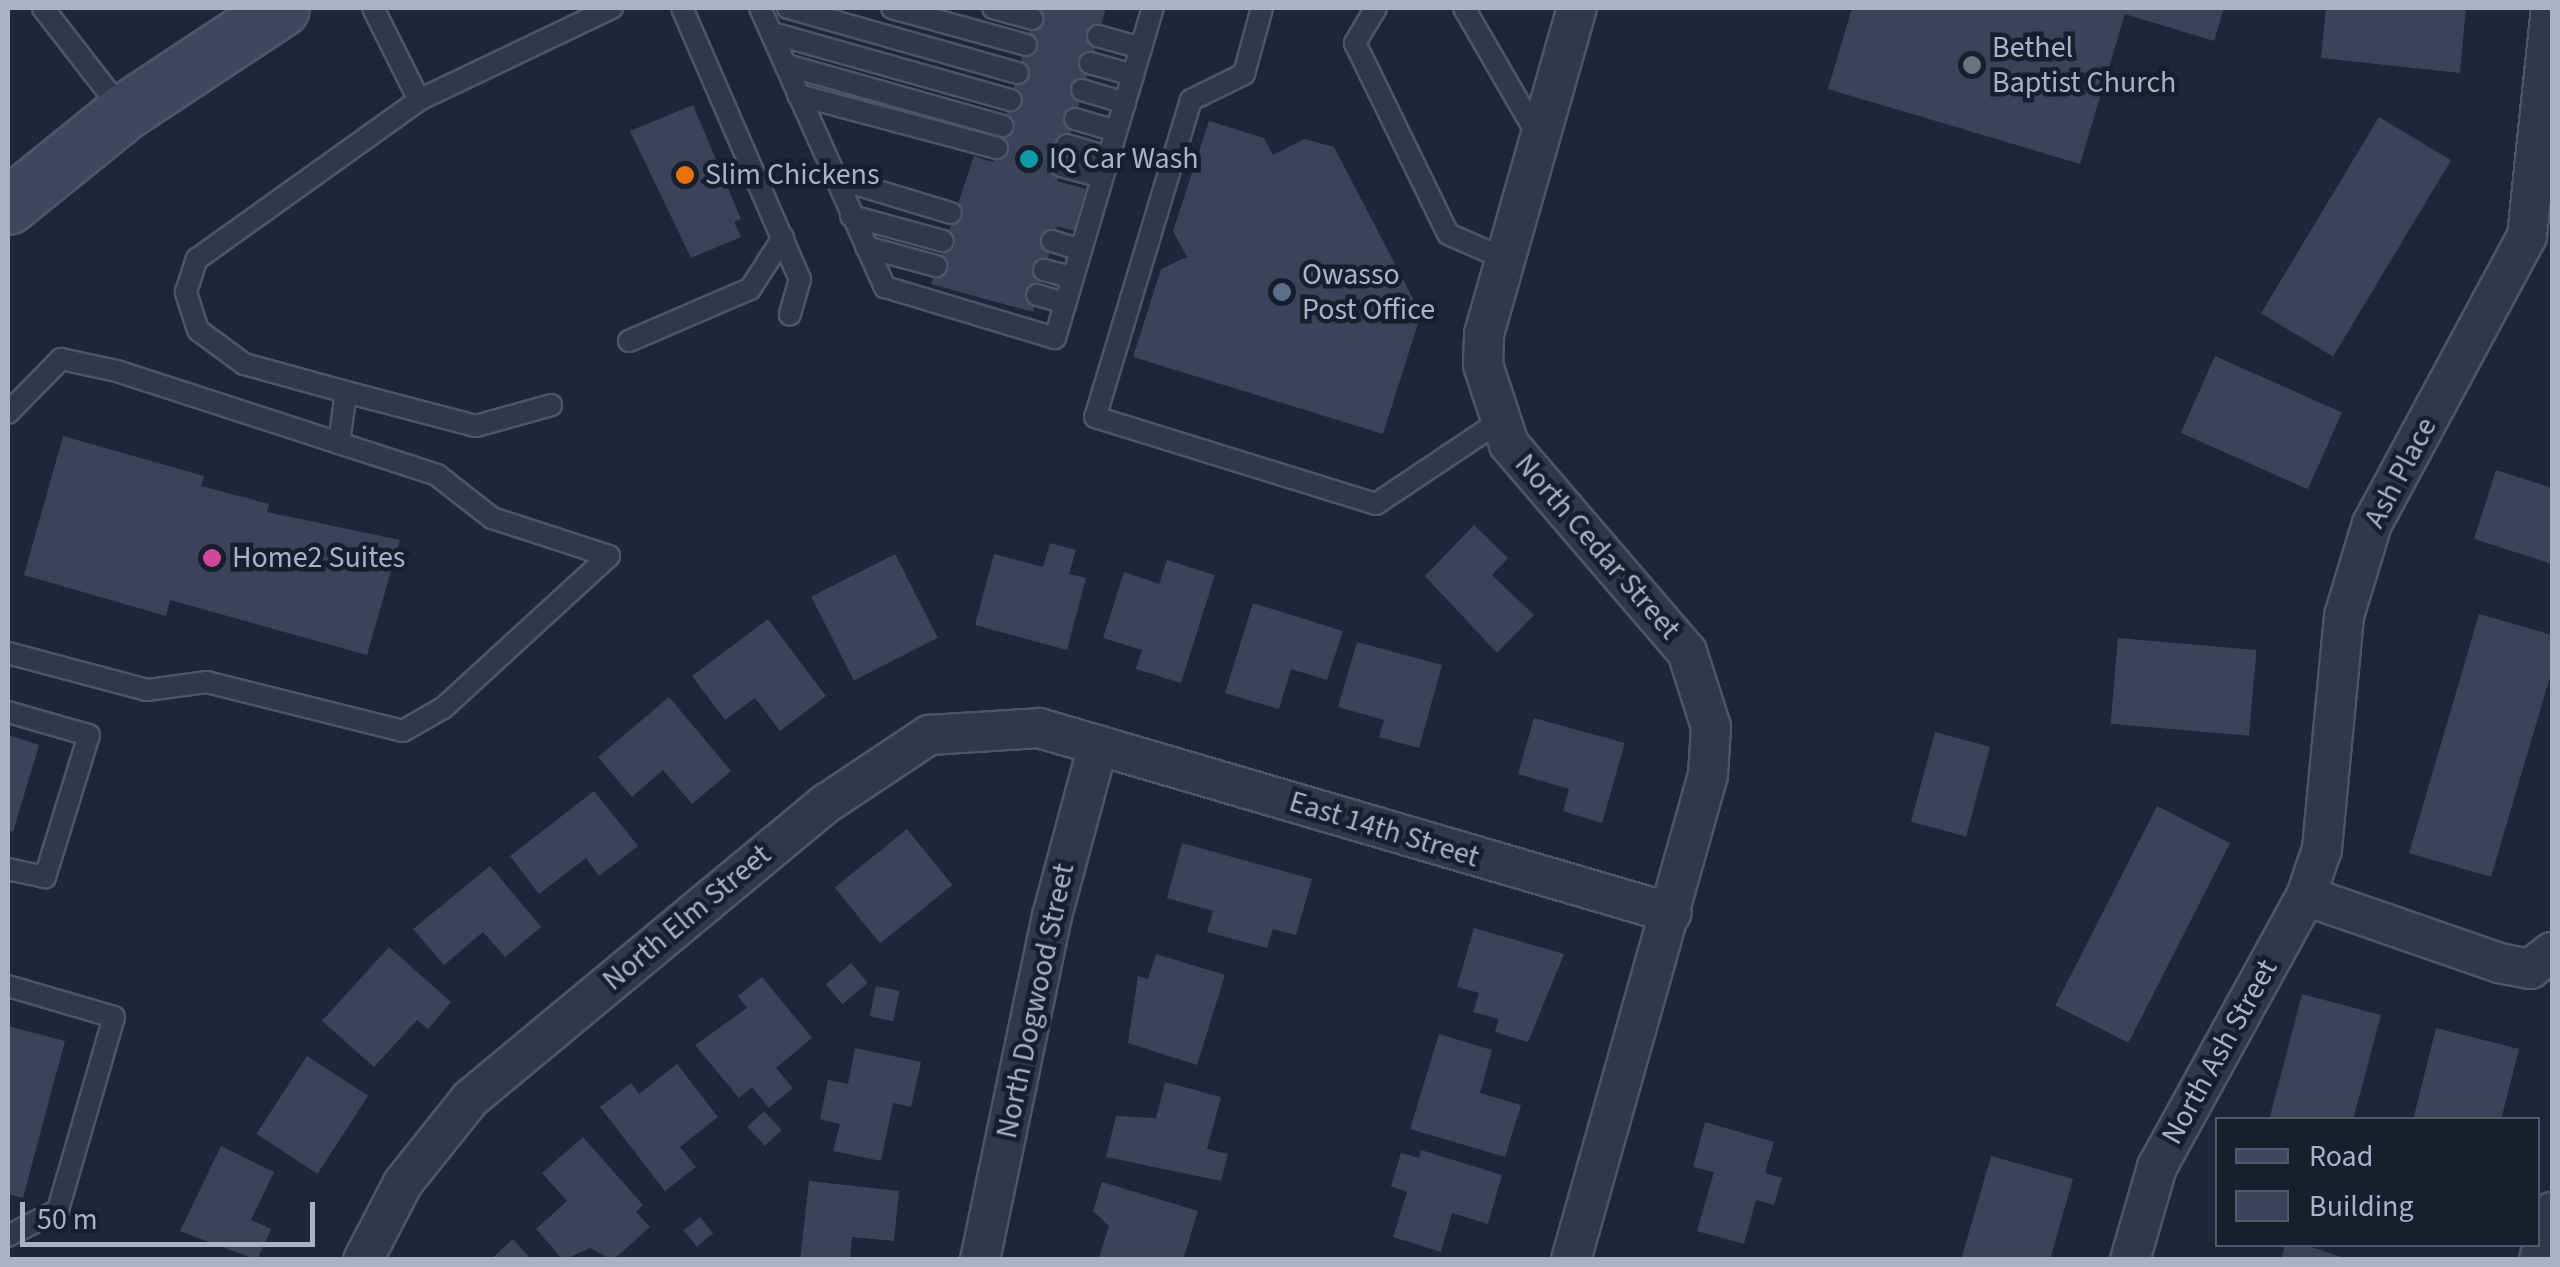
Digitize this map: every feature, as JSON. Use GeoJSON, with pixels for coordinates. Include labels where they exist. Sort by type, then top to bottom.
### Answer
{"type":"FeatureCollection","features":[{"type":"Feature","properties":{"kind":"main road"},"geometry":{"type":"LineString","coordinates":[[8,206],[124,112],[281,8]]}},
{"type":"Feature","properties":{"kind":"street","name":"North Cedar Street"},"geometry":{"type":"LineString","coordinates":[[1571,1260],[1708,775],[1704,687],[1651,606],[1523,465],[1500,421],[1483,350],[1504,258],[1577,8]]}},
{"type":"Feature","properties":{"kind":"street","name":"Ash Place"},"geometry":{"type":"LineString","coordinates":[[2322,849],[2339,645],[2372,524],[2540,239],[2551,8]]}},
{"type":"Feature","properties":{"kind":"street","name":"North Elm Street"},"geometry":{"type":"LineString","coordinates":[[363,1260],[403,1183],[470,1099],[887,757],[967,726],[1039,728],[1098,745]]}},
{"type":"Feature","properties":{"kind":"street","name":"East 14th Street"},"geometry":{"type":"LineString","coordinates":[[1098,745],[1671,914]]}},
{"type":"Feature","properties":{"kind":"street","name":"North Dogwood Street"},"geometry":{"type":"LineString","coordinates":[[980,1260],[1052,916],[1098,745]]}},
{"type":"Feature","properties":{"kind":"street","name":"North Ash Street"},"geometry":{"type":"LineString","coordinates":[[2130,1260],[2157,1167],[2306,896],[2322,849]]}},
{"type":"Feature","properties":{"kind":"street"},"geometry":{"type":"LineString","coordinates":[[2306,896],[2499,963],[2530,969],[2552,952]]}},
{"type":"Feature","properties":{"kind":"street"},"geometry":{"type":"LineString","coordinates":[[2539,1260],[2552,1212]]}},
{"type":"Feature","properties":{"kind":"lane"},"geometry":{"type":"LineString","coordinates":[[43,8],[124,112]]}},
{"type":"Feature","properties":{"kind":"lane"},"geometry":{"type":"LineString","coordinates":[[373,8],[419,100]]}},
{"type":"Feature","properties":{"kind":"lane"},"geometry":{"type":"LineString","coordinates":[[551,405],[476,426],[244,364],[198,330],[186,292],[197,260],[419,100],[612,8]]}},
{"type":"Feature","properties":{"kind":"lane"},"geometry":{"type":"LineString","coordinates":[[682,8],[800,279],[790,316]]}},
{"type":"Feature","properties":{"kind":"lane"},"geometry":{"type":"LineString","coordinates":[[760,8],[884,287],[1055,338],[1153,8]]}},
{"type":"Feature","properties":{"kind":"lane"},"geometry":{"type":"LineString","coordinates":[[788,8],[1018,74]]}},
{"type":"Feature","properties":{"kind":"lane"},"geometry":{"type":"LineString","coordinates":[[892,8],[1026,45]]}},
{"type":"Feature","properties":{"kind":"lane"},"geometry":{"type":"LineString","coordinates":[[993,8],[1033,19]]}},
{"type":"Feature","properties":{"kind":"lane"},"geometry":{"type":"LineString","coordinates":[[1262,8],[1244,74],[1191,100],[1095,417],[1376,504],[1500,421]]}},
{"type":"Feature","properties":{"kind":"lane"},"geometry":{"type":"LineString","coordinates":[[1376,8],[1355,43],[1448,234],[1504,258]]}},
{"type":"Feature","properties":{"kind":"lane"},"geometry":{"type":"LineString","coordinates":[[1464,8],[1540,139]]}},
{"type":"Feature","properties":{"kind":"lane"},"geometry":{"type":"LineString","coordinates":[[772,33],[1010,100]]}},
{"type":"Feature","properties":{"kind":"lane"},"geometry":{"type":"LineString","coordinates":[[1098,36],[1141,48]]}},
{"type":"Feature","properties":{"kind":"lane"},"geometry":{"type":"LineString","coordinates":[[1090,63],[1133,75]]}},
{"type":"Feature","properties":{"kind":"lane"},"geometry":{"type":"LineString","coordinates":[[786,65],[1003,126]]}},
{"type":"Feature","properties":{"kind":"lane"},"geometry":{"type":"LineString","coordinates":[[1082,90],[1124,102]]}},
{"type":"Feature","properties":{"kind":"lane"},"geometry":{"type":"LineString","coordinates":[[798,95],[997,148]]}},
{"type":"Feature","properties":{"kind":"lane"},"geometry":{"type":"LineString","coordinates":[[1075,119],[1116,131]]}},
{"type":"Feature","properties":{"kind":"lane"},"geometry":{"type":"LineString","coordinates":[[1064,156],[1105,167]]}},
{"type":"Feature","properties":{"kind":"lane"},"geometry":{"type":"LineString","coordinates":[[835,178],[950,213]]}},
{"type":"Feature","properties":{"kind":"lane"},"geometry":{"type":"LineString","coordinates":[[851,216],[943,241]]}},
{"type":"Feature","properties":{"kind":"lane"},"geometry":{"type":"LineString","coordinates":[[629,341],[750,288],[782,238]]}},
{"type":"Feature","properties":{"kind":"lane"},"geometry":{"type":"LineString","coordinates":[[1052,242],[1081,250]]}},
{"type":"Feature","properties":{"kind":"lane"},"geometry":{"type":"LineString","coordinates":[[866,247],[936,266]]}},
{"type":"Feature","properties":{"kind":"lane"},"geometry":{"type":"LineString","coordinates":[[1044,270],[1073,278]]}},
{"type":"Feature","properties":{"kind":"lane"},"geometry":{"type":"LineString","coordinates":[[1038,295],[1065,303]]}},
{"type":"Feature","properties":{"kind":"lane"},"geometry":{"type":"LineString","coordinates":[[8,413],[61,359],[438,475],[492,518],[602,550],[607,563],[443,708],[403,731],[207,682],[146,690],[8,653]]}},
{"type":"Feature","properties":{"kind":"lane"},"geometry":{"type":"LineString","coordinates":[[338,442],[346,392]]}},
{"type":"Feature","properties":{"kind":"lane"},"geometry":{"type":"LineString","coordinates":[[8,712],[89,735],[45,878],[8,869]]}},
{"type":"Feature","properties":{"kind":"lane"},"geometry":{"type":"LineString","coordinates":[[8,986],[114,1017],[58,1210],[8,1236]]}},
{"type":"Feature","properties":{"kind":"building","name":"IQ Car Wash"},"geometry":{"type":"Polygon","coordinates":[[[1036,8],[1106,8],[1057,181],[1086,189],[1074,231],[1057,226],[1033,312],[931,284],[974,156],[993,162],[1036,8]]]}},
{"type":"Feature","properties":{"kind":"building","name":"Bethel Baptist Church"},"geometry":{"type":"Polygon","coordinates":[[[1852,8],[2224,8],[2214,41],[2125,14],[2080,164],[1828,89],[1852,8]]]}},
{"type":"Feature","properties":{"kind":"building"},"geometry":{"type":"Polygon","coordinates":[[[2326,8],[2466,8],[2460,73],[2321,58],[2326,8]]]}},
{"type":"Feature","properties":{"kind":"building","name":"Slim Chickens"},"geometry":{"type":"Polygon","coordinates":[[[693,105],[741,219],[734,222],[741,237],[691,258],[630,131],[693,105]]]}},
{"type":"Feature","properties":{"kind":"building"},"geometry":{"type":"Polygon","coordinates":[[[2379,117],[2451,160],[2333,357],[2261,313],[2379,117]]]}},
{"type":"Feature","properties":{"kind":"building","name":"Owasso Post Office"},"geometry":{"type":"Polygon","coordinates":[[[1209,121],[1264,138],[1273,155],[1304,139],[1334,147],[1421,314],[1383,434],[1133,357],[1161,269],[1187,257],[1173,231],[1209,121]]]}},
{"type":"Feature","properties":{"kind":"building"},"geometry":{"type":"Polygon","coordinates":[[[2215,356],[2342,413],[2308,489],[2181,433],[2215,356]]]}},
{"type":"Feature","properties":{"kind":"building","name":"Home2 Suites"},"geometry":{"type":"Polygon","coordinates":[[[63,436],[204,476],[201,486],[269,504],[267,512],[400,540],[367,655],[170,600],[166,616],[24,575],[63,436]]]}},
{"type":"Feature","properties":{"kind":"building"},"geometry":{"type":"Polygon","coordinates":[[[2496,470],[2552,488],[2552,564],[2474,539],[2496,470]]]}},
{"type":"Feature","properties":{"kind":"building"},"geometry":{"type":"Polygon","coordinates":[[[1474,525],[1508,558],[1492,575],[1534,615],[1497,653],[1425,576],[1474,525]]]}},
{"type":"Feature","properties":{"kind":"building"},"geometry":{"type":"Polygon","coordinates":[[[1050,543],[1076,550],[1069,574],[1086,578],[1067,650],[975,625],[994,554],[1043,567],[1050,543]]]}},
{"type":"Feature","properties":{"kind":"building"},"geometry":{"type":"Polygon","coordinates":[[[895,554],[938,638],[854,680],[811,597],[895,554]]]}},
{"type":"Feature","properties":{"kind":"building"},"geometry":{"type":"Polygon","coordinates":[[[1167,560],[1215,575],[1181,683],[1136,669],[1142,650],[1103,638],[1124,572],[1159,584],[1167,560]]]}},
{"type":"Feature","properties":{"kind":"building"},"geometry":{"type":"Polygon","coordinates":[[[1253,603],[1343,631],[1327,680],[1291,669],[1279,709],[1225,693],[1253,603]]]}},
{"type":"Feature","properties":{"kind":"building"},"geometry":{"type":"Polygon","coordinates":[[[2479,614],[2552,635],[2552,670],[2491,877],[2409,853],[2479,614]]]}},
{"type":"Feature","properties":{"kind":"building"},"geometry":{"type":"Polygon","coordinates":[[[768,619],[826,696],[780,731],[755,698],[725,720],[692,676],[768,619]]]}},
{"type":"Feature","properties":{"kind":"building"},"geometry":{"type":"Polygon","coordinates":[[[2118,638],[2256,650],[2249,736],[2111,724],[2118,638]]]}},
{"type":"Feature","properties":{"kind":"building"},"geometry":{"type":"Polygon","coordinates":[[[1357,642],[1442,665],[1419,748],[1379,737],[1384,720],[1338,707],[1357,642]]]}},
{"type":"Feature","properties":{"kind":"building"},"geometry":{"type":"Polygon","coordinates":[[[669,697],[731,771],[692,804],[663,770],[632,797],[598,757],[669,697]]]}},
{"type":"Feature","properties":{"kind":"building"},"geometry":{"type":"Polygon","coordinates":[[[1534,718],[1625,743],[1602,823],[1563,811],[1569,789],[1518,774],[1534,718]]]}},
{"type":"Feature","properties":{"kind":"building"},"geometry":{"type":"Polygon","coordinates":[[[1935,732],[1990,747],[1966,837],[1911,822],[1935,732]]]}},
{"type":"Feature","properties":{"kind":"building"},"geometry":{"type":"Polygon","coordinates":[[[8,735],[39,745],[13,832],[8,830],[8,735]]]}},
{"type":"Feature","properties":{"kind":"building"},"geometry":{"type":"Polygon","coordinates":[[[594,791],[638,846],[599,876],[586,858],[539,894],[510,856],[594,791]]]}},
{"type":"Feature","properties":{"kind":"building"},"geometry":{"type":"Polygon","coordinates":[[[2157,806],[2230,843],[2128,1043],[2055,1006],[2157,806]]]}},
{"type":"Feature","properties":{"kind":"building"},"geometry":{"type":"Polygon","coordinates":[[[907,829],[952,885],[880,943],[835,888],[907,829]]]}},
{"type":"Feature","properties":{"kind":"building"},"geometry":{"type":"Polygon","coordinates":[[[1182,843],[1312,879],[1296,935],[1273,929],[1267,948],[1207,932],[1213,911],[1167,898],[1182,843]]]}},
{"type":"Feature","properties":{"kind":"building"},"geometry":{"type":"Polygon","coordinates":[[[490,866],[541,927],[505,957],[483,932],[444,965],[413,929],[490,866]]]}},
{"type":"Feature","properties":{"kind":"building"},"geometry":{"type":"Polygon","coordinates":[[[1474,928],[1564,954],[1528,1042],[1495,1032],[1499,1019],[1473,1012],[1479,993],[1457,987],[1474,928]]]}},
{"type":"Feature","properties":{"kind":"building"},"geometry":{"type":"Polygon","coordinates":[[[389,947],[451,1002],[428,1029],[417,1020],[374,1067],[322,1021],[389,947]]]}},
{"type":"Feature","properties":{"kind":"building"},"geometry":{"type":"Polygon","coordinates":[[[1156,954],[1225,975],[1197,1065],[1128,1043],[1138,976],[1148,979],[1156,954]]]}},
{"type":"Feature","properties":{"kind":"building"},"geometry":{"type":"Polygon","coordinates":[[[851,963],[868,983],[842,1004],[826,984],[851,963]]]}},
{"type":"Feature","properties":{"kind":"building"},"geometry":{"type":"Polygon","coordinates":[[[762,977],[812,1038],[776,1068],[793,1088],[769,1108],[752,1087],[739,1098],[695,1045],[747,1008],[738,996],[762,977]]]}},
{"type":"Feature","properties":{"kind":"building"},"geometry":{"type":"Polygon","coordinates":[[[876,986],[899,991],[893,1021],[870,1016],[876,986]]]}},
{"type":"Feature","properties":{"kind":"building"},"geometry":{"type":"Polygon","coordinates":[[[2302,994],[2381,1015],[2354,1117],[2270,1117],[2302,994]]]}},
{"type":"Feature","properties":{"kind":"building"},"geometry":{"type":"Polygon","coordinates":[[[8,1026],[65,1041],[23,1198],[8,1194],[8,1026]]]}},
{"type":"Feature","properties":{"kind":"building"},"geometry":{"type":"Polygon","coordinates":[[[2436,1028],[2519,1049],[2502,1117],[2414,1117],[2436,1028]]]}},
{"type":"Feature","properties":{"kind":"building"},"geometry":{"type":"Polygon","coordinates":[[[1439,1034],[1492,1050],[1480,1093],[1521,1105],[1505,1157],[1410,1129],[1439,1034]]]}},
{"type":"Feature","properties":{"kind":"building"},"geometry":{"type":"Polygon","coordinates":[[[855,1048],[921,1062],[911,1107],[893,1103],[881,1161],[833,1151],[840,1124],[820,1119],[828,1080],[848,1084],[855,1048]]]}},
{"type":"Feature","properties":{"kind":"building"},"geometry":{"type":"Polygon","coordinates":[[[307,1056],[368,1096],[318,1174],[256,1134],[307,1056]]]}},
{"type":"Feature","properties":{"kind":"building"},"geometry":{"type":"Polygon","coordinates":[[[677,1064],[718,1117],[680,1147],[696,1167],[665,1191],[600,1107],[631,1083],[639,1094],[677,1064]]]}},
{"type":"Feature","properties":{"kind":"building"},"geometry":{"type":"Polygon","coordinates":[[[1165,1082],[1221,1097],[1207,1149],[1228,1154],[1221,1181],[1106,1157],[1116,1116],[1156,1118],[1165,1082]]]}},
{"type":"Feature","properties":{"kind":"building"},"geometry":{"type":"Polygon","coordinates":[[[764,1111],[782,1130],[765,1146],[747,1127],[764,1111]]]}},
{"type":"Feature","properties":{"kind":"building"},"geometry":{"type":"Polygon","coordinates":[[[1705,1122],[1774,1142],[1765,1173],[1782,1178],[1774,1205],[1756,1200],[1744,1244],[1697,1231],[1714,1172],[1693,1167],[1705,1122]]]}},
{"type":"Feature","properties":{"kind":"building"},"geometry":{"type":"Polygon","coordinates":[[[583,1137],[643,1205],[636,1212],[650,1227],[613,1260],[590,1248],[563,1260],[536,1229],[567,1201],[542,1173],[583,1137]]]}},
{"type":"Feature","properties":{"kind":"building"},"geometry":{"type":"Polygon","coordinates":[[[221,1146],[274,1172],[251,1220],[271,1229],[257,1260],[180,1231],[221,1146]]]}},
{"type":"Feature","properties":{"kind":"building"},"geometry":{"type":"Polygon","coordinates":[[[1421,1150],[1502,1175],[1488,1224],[1452,1213],[1441,1252],[1393,1237],[1407,1192],[1391,1186],[1401,1153],[1419,1158],[1421,1150]]]}},
{"type":"Feature","properties":{"kind":"building"},"geometry":{"type":"Polygon","coordinates":[[[1991,1156],[2073,1179],[2050,1260],[1961,1260],[1991,1156]]]}},
{"type":"Feature","properties":{"kind":"building"},"geometry":{"type":"Polygon","coordinates":[[[809,1181],[899,1191],[894,1241],[852,1237],[850,1260],[800,1260],[809,1181]]]}},
{"type":"Feature","properties":{"kind":"building"},"geometry":{"type":"Polygon","coordinates":[[[1102,1182],[1198,1211],[1183,1260],[1098,1260],[1109,1226],[1093,1211],[1102,1182]]]}},
{"type":"Feature","properties":{"kind":"building"},"geometry":{"type":"Polygon","coordinates":[[[700,1217],[713,1233],[697,1247],[684,1230],[700,1217]]]}},
{"type":"Feature","properties":{"kind":"building"},"geometry":{"type":"Polygon","coordinates":[[[513,1239],[532,1260],[490,1260],[513,1239]]]}},
{"type":"Feature","properties":{"kind":"building"},"geometry":{"type":"Polygon","coordinates":[[[2284,1247],[2311,1247],[2351,1260],[2281,1260],[2284,1247]]]}},
{"type":"Feature","properties":{"kind":"place","name":"Bethel Baptist Church"},"geometry":{"type":"Point","coordinates":[1972,65]}},
{"type":"Feature","properties":{"kind":"place","name":"IQ Car Wash"},"geometry":{"type":"Point","coordinates":[1029,159]}},
{"type":"Feature","properties":{"kind":"place","name":"Slim Chickens"},"geometry":{"type":"Point","coordinates":[685,175]}},
{"type":"Feature","properties":{"kind":"place","name":"Owasso Post Office"},"geometry":{"type":"Point","coordinates":[1282,292]}},
{"type":"Feature","properties":{"kind":"place","name":"Home2 Suites"},"geometry":{"type":"Point","coordinates":[212,558]}}]}
